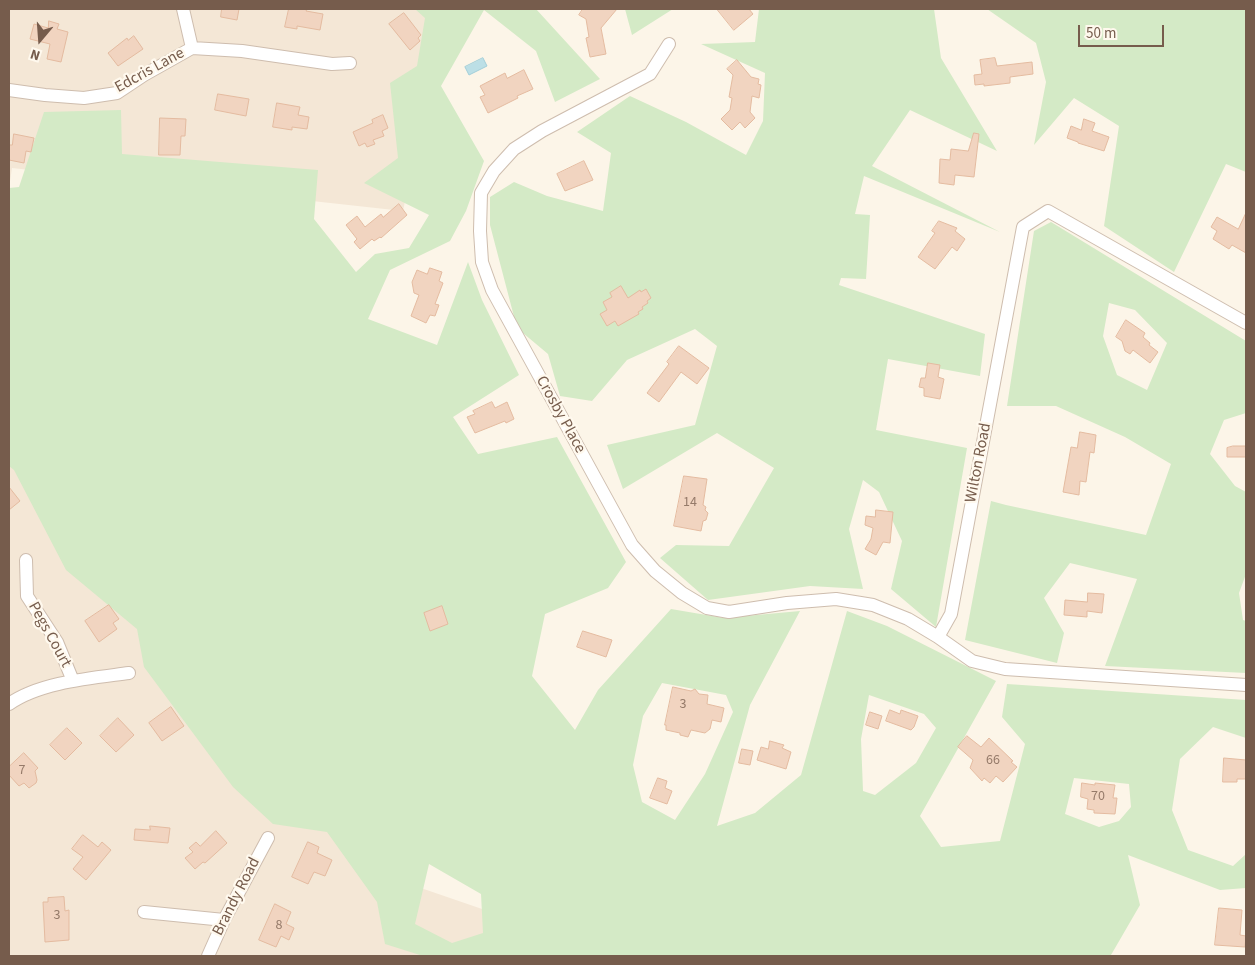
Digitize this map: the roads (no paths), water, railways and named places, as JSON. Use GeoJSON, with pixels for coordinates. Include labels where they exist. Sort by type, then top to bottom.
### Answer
{"type":"FeatureCollection","features":[{"type":"Feature","properties":{"kind":"street"},"geometry":{"type":"LineString","coordinates":[[183,9],[192,48]]}},
{"type":"Feature","properties":{"kind":"street","name":"Crosby Place"},"geometry":{"type":"LineString","coordinates":[[669,44],[650,74],[542,130],[514,149],[494,171],[481,193],[480,231],[482,262],[492,290],[632,545],[655,571],[674,586],[707,608],[729,612],[787,603],[836,599],[874,604],[908,618],[938,637]]}},
{"type":"Feature","properties":{"kind":"street","name":"Edcris Lane"},"geometry":{"type":"LineString","coordinates":[[9,90],[45,96],[84,98],[117,93],[144,75],[192,48],[242,52],[332,64],[350,63]]}},
{"type":"Feature","properties":{"kind":"street","name":"Wilton Road"},"geometry":{"type":"LineString","coordinates":[[938,637],[951,614],[1023,227],[1048,211],[1246,324]]}},
{"type":"Feature","properties":{"kind":"street","name":"Pegs Court"},"geometry":{"type":"LineString","coordinates":[[26,560],[27,596],[57,642],[73,681]]}},
{"type":"Feature","properties":{"kind":"street"},"geometry":{"type":"LineString","coordinates":[[938,637],[972,662],[1005,669],[1246,685]]}},
{"type":"Feature","properties":{"kind":"street"},"geometry":{"type":"LineString","coordinates":[[9,704],[21,696],[73,681],[130,674]]}},
{"type":"Feature","properties":{"kind":"street","name":"Brandy Road"},"geometry":{"type":"LineString","coordinates":[[208,956],[224,920],[268,838]]}},
{"type":"Feature","properties":{"kind":"street"},"geometry":{"type":"LineString","coordinates":[[144,912],[224,920]]}},
{"type":"Feature","properties":{"kind":"water"},"geometry":{"type":"Polygon","coordinates":[[[483,58],[487,66],[469,75],[465,67],[483,58]]]}}]}
